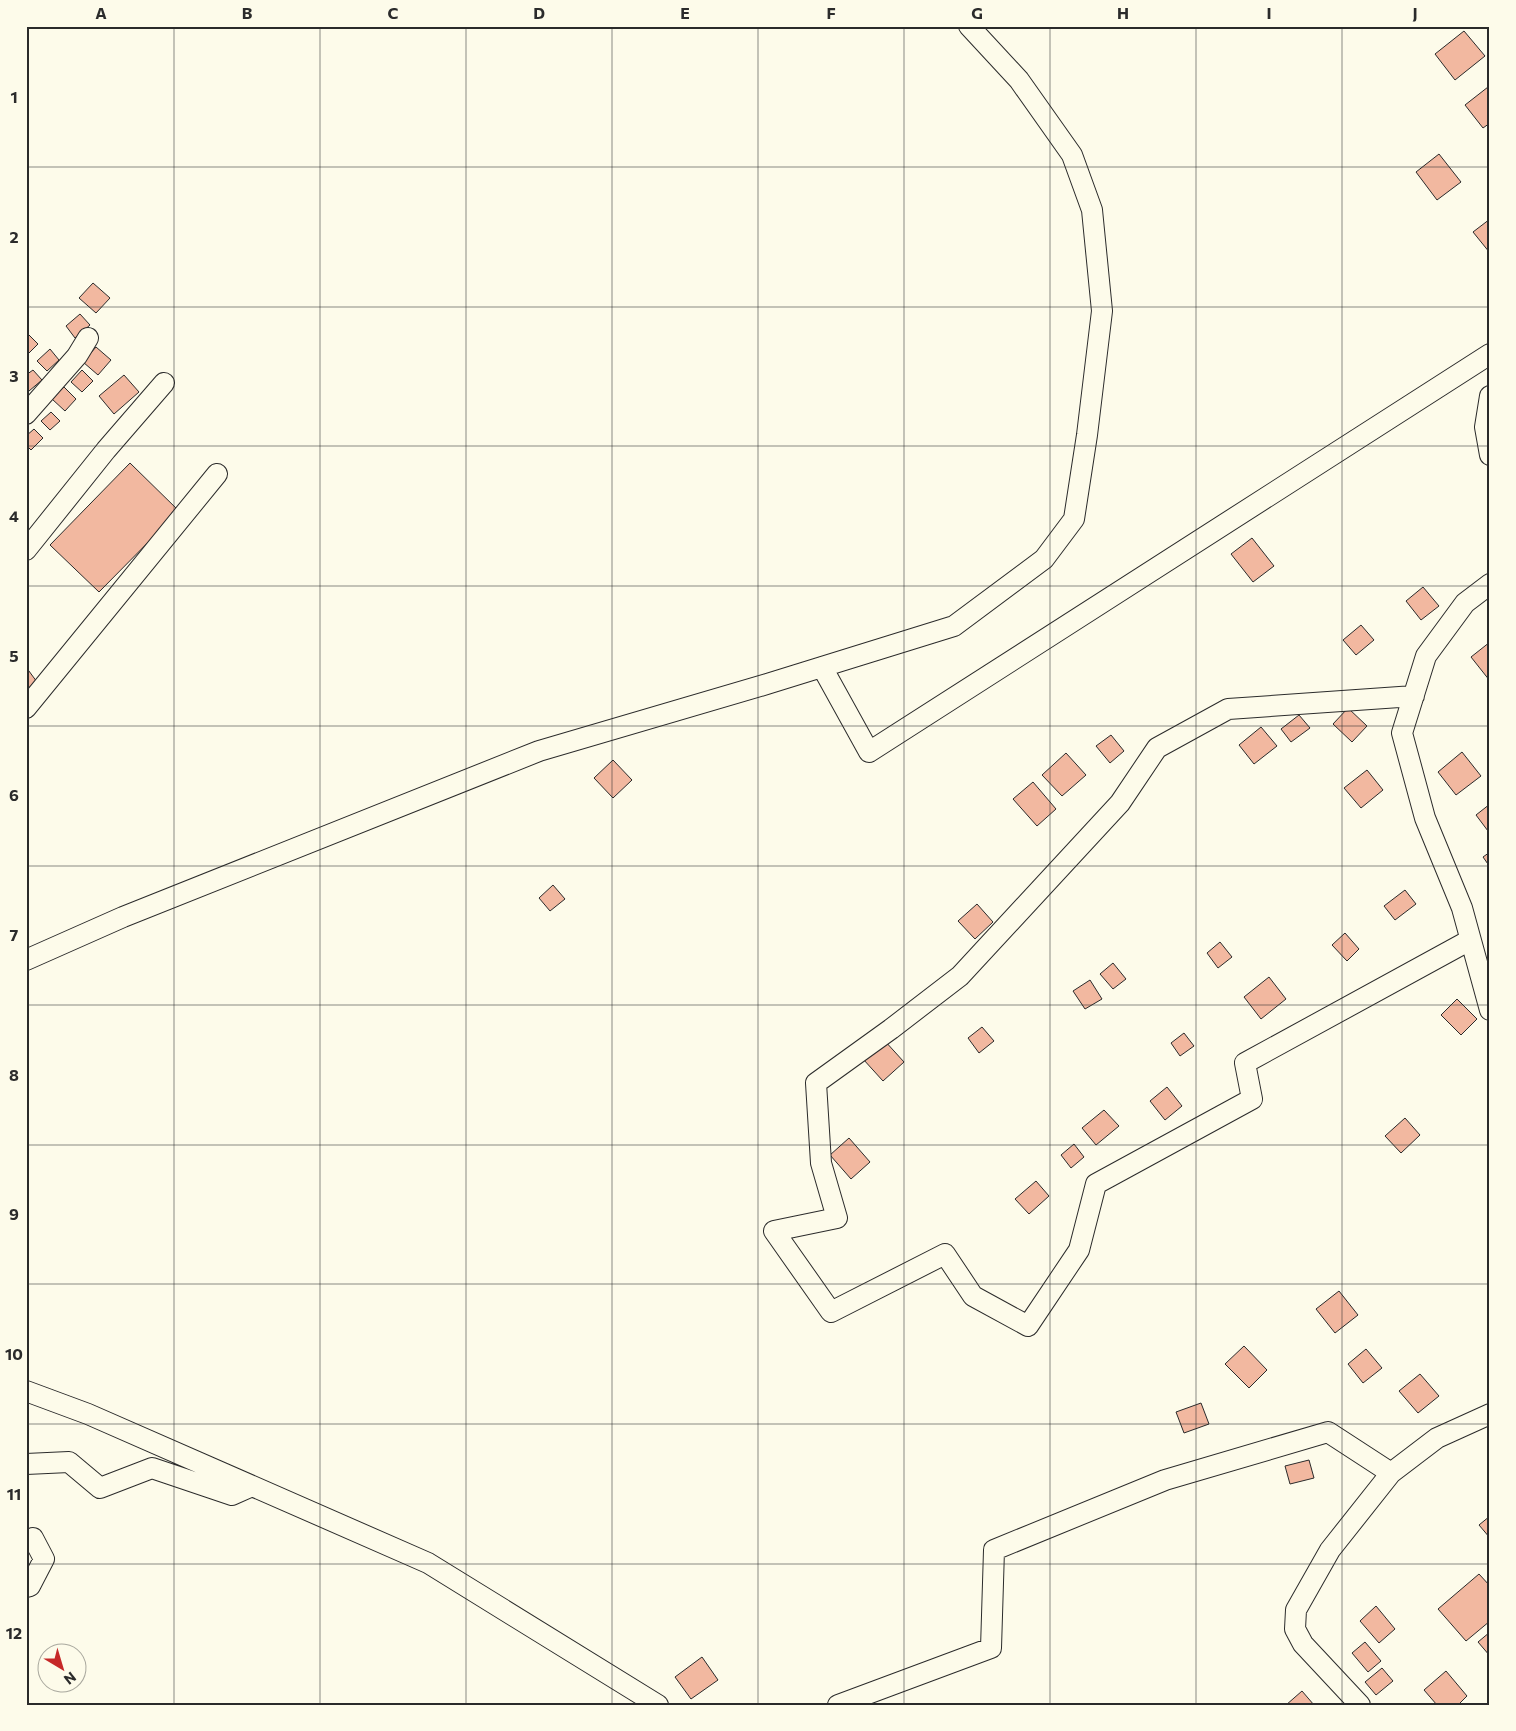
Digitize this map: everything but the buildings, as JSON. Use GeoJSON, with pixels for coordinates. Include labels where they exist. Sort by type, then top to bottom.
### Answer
{"type":"FeatureCollection","features":[{"type":"Feature","properties":{"kind":"street"},"geometry":{"type":"LineString","coordinates":[[26,960],[124,917],[539,751],[954,626],[1044,560],[1074,519],[1102,311],[1092,210],[1072,155],[1020,80],[969,26]]}},
{"type":"Feature","properties":{"kind":"street"},"geometry":{"type":"LineString","coordinates":[[26,414],[77,356],[88,338]]}},
{"type":"Feature","properties":{"kind":"street"},"geometry":{"type":"LineString","coordinates":[[822,667],[869,752],[1490,354]]}},
{"type":"Feature","properties":{"kind":"street"},"geometry":{"type":"LineString","coordinates":[[26,550],[106,450],[164,384]]}},
{"type":"Feature","properties":{"kind":"street"},"geometry":{"type":"LineString","coordinates":[[1490,396],[1485,427],[1490,454]]}},
{"type":"Feature","properties":{"kind":"street"},"geometry":{"type":"LineString","coordinates":[[26,708],[217,474]]}},
{"type":"Feature","properties":{"kind":"street"},"geometry":{"type":"LineString","coordinates":[[1490,584],[1465,603],[1426,656],[1402,733],[1425,818],[1462,908],[1490,1010]]}},
{"type":"Feature","properties":{"kind":"street"},"geometry":{"type":"LineString","coordinates":[[1414,696],[1228,710],[1157,748],[1120,803],[960,976],[891,1030],[816,1082],[821,1163],[837,1218],[774,1231],[831,1312],[945,1254],[972,1296],[1028,1326],[1079,1250],[1096,1184],[1252,1099],[1244,1063],[1470,940]]}},
{"type":"Feature","properties":{"kind":"street"},"geometry":{"type":"LineString","coordinates":[[26,1391],[88,1414],[428,1562],[658,1705]]}},
{"type":"Feature","properties":{"kind":"street"},"geometry":{"type":"LineString","coordinates":[[1360,1705],[1303,1644],[1295,1629],[1296,1610],[1330,1550],[1391,1473],[1437,1438],[1490,1414]]}},
{"type":"Feature","properties":{"kind":"street"},"geometry":{"type":"LineString","coordinates":[[838,1705],[991,1648],[994,1550],[1165,1480],[1328,1432],[1391,1473]]}},
{"type":"Feature","properties":{"kind":"street"},"geometry":{"type":"LineString","coordinates":[[26,1464],[69,1462],[100,1488],[152,1468],[232,1495],[252,1486]]}},
{"type":"Feature","properties":{"kind":"street"},"geometry":{"type":"LineString","coordinates":[[26,1587],[30,1586],[44,1559],[33,1538]]}}]}
